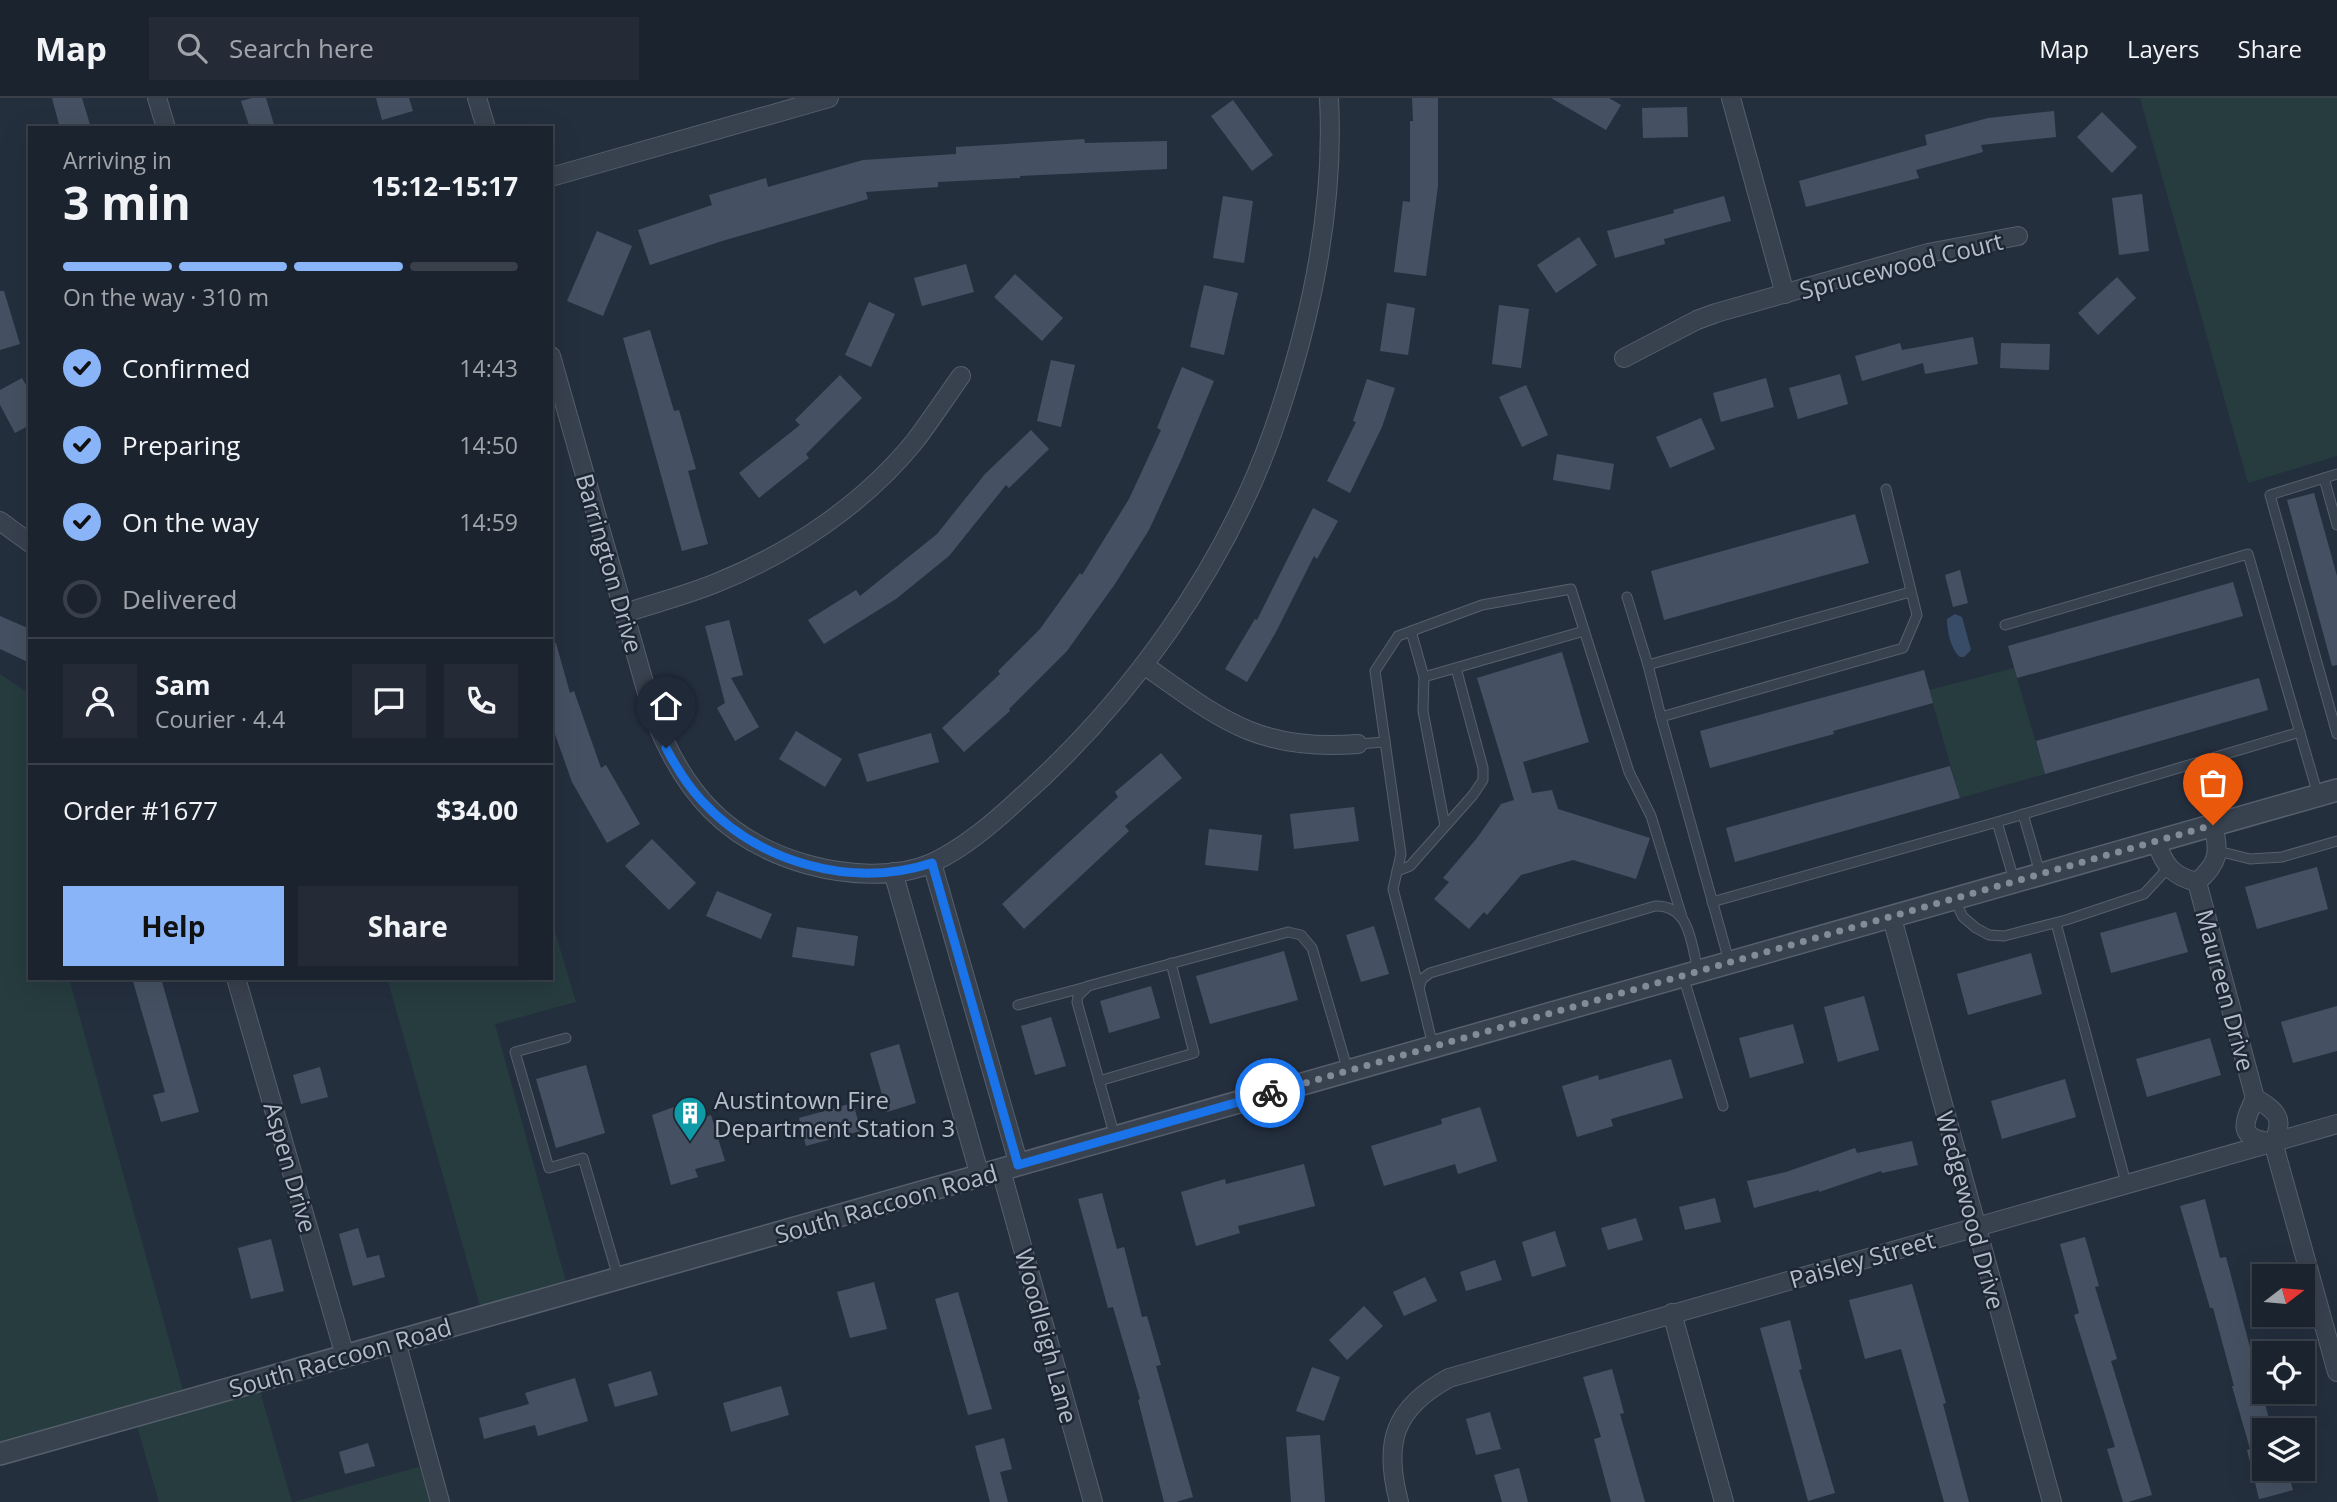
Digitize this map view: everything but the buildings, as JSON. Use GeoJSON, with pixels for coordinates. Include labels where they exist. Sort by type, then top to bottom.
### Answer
{"type":"FeatureCollection","features":[{"type":"Feature","properties":{"kind":"street"},"geometry":{"type":"LineString","coordinates":[[157,98],[165,126]]}},
{"type":"Feature","properties":{"kind":"street"},"geometry":{"type":"LineString","coordinates":[[477,98],[485,126]]}},
{"type":"Feature","properties":{"kind":"street"},"geometry":{"type":"LineString","coordinates":[[553,176],[829,98]]}},
{"type":"Feature","properties":{"kind":"street","name":"Barrington Drive"},"geometry":{"type":"LineString","coordinates":[[553,363],[653,714],[666,748],[703,802],[742,835],[766,849],[796,861],[836,871],[893,872],[932,863],[963,845],[1044,778],[1079,743],[1165,638],[1197,588],[1240,509],[1272,433],[1300,343],[1317,271],[1326,199],[1329,98]]}},
{"type":"Feature","properties":{"kind":"street","name":"Sprucewood Court"},"geometry":{"type":"LineString","coordinates":[[1731,98],[1785,294]]}},
{"type":"Feature","properties":{"kind":"street","name":"Sprucewood Court"},"geometry":{"type":"LineString","coordinates":[[1624,358],[1697,320],[1928,253],[2018,236]]}},
{"type":"Feature","properties":{"kind":"street"},"geometry":{"type":"LineString","coordinates":[[625,613],[726,579],[782,551],[817,529],[853,502],[906,450],[961,376]]}},
{"type":"Feature","properties":{"kind":"street"},"geometry":{"type":"LineString","coordinates":[[0,521],[28,541]]}},
{"type":"Feature","properties":{"kind":"street"},"geometry":{"type":"LineString","coordinates":[[1144,665],[1210,712],[1250,732],[1303,745],[1358,744]]}},
{"type":"Feature","properties":{"kind":"street","name":"South Raccoon Road"},"geometry":{"type":"LineString","coordinates":[[0,1454],[2328,792]]}},
{"type":"Feature","properties":{"kind":"street"},"geometry":{"type":"LineString","coordinates":[[2213,825],[2218,851]]}},
{"type":"Feature","properties":{"kind":"street"},"geometry":{"type":"LineString","coordinates":[[2156,841],[2162,860],[2169,867]]}},
{"type":"Feature","properties":{"kind":"street","name":"Maureen Drive"},"geometry":{"type":"LineString","coordinates":[[2197,882],[2208,872],[2218,851]]}},
{"type":"Feature","properties":{"kind":"street","name":"Woodleigh Lane"},"geometry":{"type":"LineString","coordinates":[[932,863],[1093,1502]]}},
{"type":"Feature","properties":{"kind":"street","name":"Maureen Drive"},"geometry":{"type":"LineString","coordinates":[[2169,867],[2182,878],[2197,882]]}},
{"type":"Feature","properties":{"kind":"street"},"geometry":{"type":"LineString","coordinates":[[893,872],[979,1177]]}},
{"type":"Feature","properties":{"kind":"street","name":"Maureen Drive"},"geometry":{"type":"LineString","coordinates":[[2197,882],[2255,1098],[2245,1120],[2248,1136],[2255,1140],[2273,1142],[2279,1132],[2278,1117],[2272,1108],[2255,1098]]}},
{"type":"Feature","properties":{"kind":"street","name":"Wedgewood Drive"},"geometry":{"type":"LineString","coordinates":[[1892,918],[2052,1502]]}},
{"type":"Feature","properties":{"kind":"street","name":"Aspen Drive"},"geometry":{"type":"LineString","coordinates":[[237,980],[345,1356]]}},
{"type":"Feature","properties":{"kind":"street","name":"Paisley Street"},"geometry":{"type":"LineString","coordinates":[[1399,1502],[1391,1459],[1394,1439],[1402,1419],[1422,1394],[1449,1377],[2337,1124]]}},
{"type":"Feature","properties":{"kind":"street"},"geometry":{"type":"LineString","coordinates":[[2273,1142],[2337,1372]]}},
{"type":"Feature","properties":{"kind":"street"},"geometry":{"type":"LineString","coordinates":[[1672,1313],[1724,1502]]}},
{"type":"Feature","properties":{"kind":"street"},"geometry":{"type":"LineString","coordinates":[[396,1341],[440,1502]]}},
{"type":"Feature","properties":{"kind":"lane"},"geometry":{"type":"LineString","coordinates":[[2337,474],[2270,495],[2337,734]]}},
{"type":"Feature","properties":{"kind":"lane"},"geometry":{"type":"LineString","coordinates":[[2324,478],[2337,525]]}},
{"type":"Feature","properties":{"kind":"lane"},"geometry":{"type":"LineString","coordinates":[[1661,717],[1903,648],[1917,615],[1886,489]]}},
{"type":"Feature","properties":{"kind":"lane"},"geometry":{"type":"LineString","coordinates":[[2005,625],[2248,554],[2300,732],[2328,792]]}},
{"type":"Feature","properties":{"kind":"lane"},"geometry":{"type":"LineString","coordinates":[[1433,1046],[1393,889],[1401,854],[1375,671],[1398,636],[1482,606],[1571,589],[1629,772],[1651,816],[1682,917]]}},
{"type":"Feature","properties":{"kind":"lane"},"geometry":{"type":"LineString","coordinates":[[1648,665],[1910,592]]}},
{"type":"Feature","properties":{"kind":"lane"},"geometry":{"type":"LineString","coordinates":[[1627,597],[1730,964]]}},
{"type":"Feature","properties":{"kind":"lane"},"geometry":{"type":"LineString","coordinates":[[1411,631],[1424,677],[1423,710],[1445,826]]}},
{"type":"Feature","properties":{"kind":"lane"},"geometry":{"type":"LineString","coordinates":[[1424,677],[1584,631]]}},
{"type":"Feature","properties":{"kind":"lane"},"geometry":{"type":"LineString","coordinates":[[1397,871],[1410,866],[1483,780],[1483,768],[1456,668]]}},
{"type":"Feature","properties":{"kind":"lane"},"geometry":{"type":"LineString","coordinates":[[1712,902],[1997,822],[2300,732]]}},
{"type":"Feature","properties":{"kind":"lane"},"geometry":{"type":"LineString","coordinates":[[1358,744],[1385,742]]}},
{"type":"Feature","properties":{"kind":"lane"},"geometry":{"type":"LineString","coordinates":[[2023,814],[2041,875]]}},
{"type":"Feature","properties":{"kind":"lane"},"geometry":{"type":"LineString","coordinates":[[1997,822],[2014,883]]}},
{"type":"Feature","properties":{"kind":"lane"},"geometry":{"type":"LineString","coordinates":[[2218,851],[2250,859],[2282,858],[2337,841]]}},
{"type":"Feature","properties":{"kind":"lane"},"geometry":{"type":"LineString","coordinates":[[1954,899],[1962,917],[1989,935],[2004,936],[2056,923],[2144,894],[2169,867]]}},
{"type":"Feature","properties":{"kind":"lane"},"geometry":{"type":"LineString","coordinates":[[1419,988],[1422,979],[1430,973],[1655,906],[1667,906],[1678,912],[1685,922],[1691,974],[1723,1106]]}},
{"type":"Feature","properties":{"kind":"lane"},"geometry":{"type":"LineString","coordinates":[[2056,923],[2126,1182]]}},
{"type":"Feature","properties":{"kind":"lane"},"geometry":{"type":"LineString","coordinates":[[1018,1005],[1288,932],[1301,935],[1312,948],[1348,1071]]}},
{"type":"Feature","properties":{"kind":"lane"},"geometry":{"type":"LineString","coordinates":[[1099,1081],[1194,1053],[1171,963]]}},
{"type":"Feature","properties":{"kind":"lane"},"geometry":{"type":"LineString","coordinates":[[1087,986],[1077,1002],[1115,1138]]}},
{"type":"Feature","properties":{"kind":"lane"},"geometry":{"type":"LineString","coordinates":[[566,1038],[515,1052],[549,1168],[583,1158],[619,1278]]}},
{"type":"Feature","properties":{"kind":"green space"},"geometry":{"type":"Polygon","coordinates":[[[2140,98],[2337,98],[2337,456],[2248,483],[2140,98]]]}},
{"type":"Feature","properties":{"kind":"green space"},"geometry":{"type":"Polygon","coordinates":[[[2014,668],[2045,774],[1960,798],[1929,690],[2014,668]]]}},
{"type":"Feature","properties":{"kind":"green space"},"geometry":{"type":"Polygon","coordinates":[[[0,674],[28,693],[28,980],[70,980],[186,1401],[257,1381],[292,1502],[159,1502],[134,1416],[0,1454],[0,674]]]}},
{"type":"Feature","properties":{"kind":"green space"},"geometry":{"type":"Polygon","coordinates":[[[553,925],[576,1002],[495,1024],[569,1293],[483,1317],[388,980],[553,980],[553,925]]]}},
{"type":"Feature","properties":{"kind":"green space"},"geometry":{"type":"Polygon","coordinates":[[[429,1464],[440,1502],[294,1502],[429,1464]]]}},
{"type":"Feature","properties":{"kind":"water"},"geometry":{"type":"Polygon","coordinates":[[[1955,614],[1962,617],[1971,650],[1964,657],[1957,654],[1949,634],[1947,619],[1955,614]]]}},
{"type":"Feature","properties":{"kind":"way so far"},"geometry":{"type":"LineString","coordinates":[[1270,1093],[2213,825]]}},
{"type":"Feature","properties":{"kind":"place","name":"Austintown Fire Department Station 3"},"geometry":{"type":"Point","coordinates":[690,1143]}},
{"type":"Feature","properties":{"kind":"route"},"geometry":{"type":"LineString","coordinates":[[666,748],[689,786],[703,802],[720,819],[766,849],[796,861],[836,871],[893,872],[932,863],[1018,1165],[1270,1093]]}}]}
